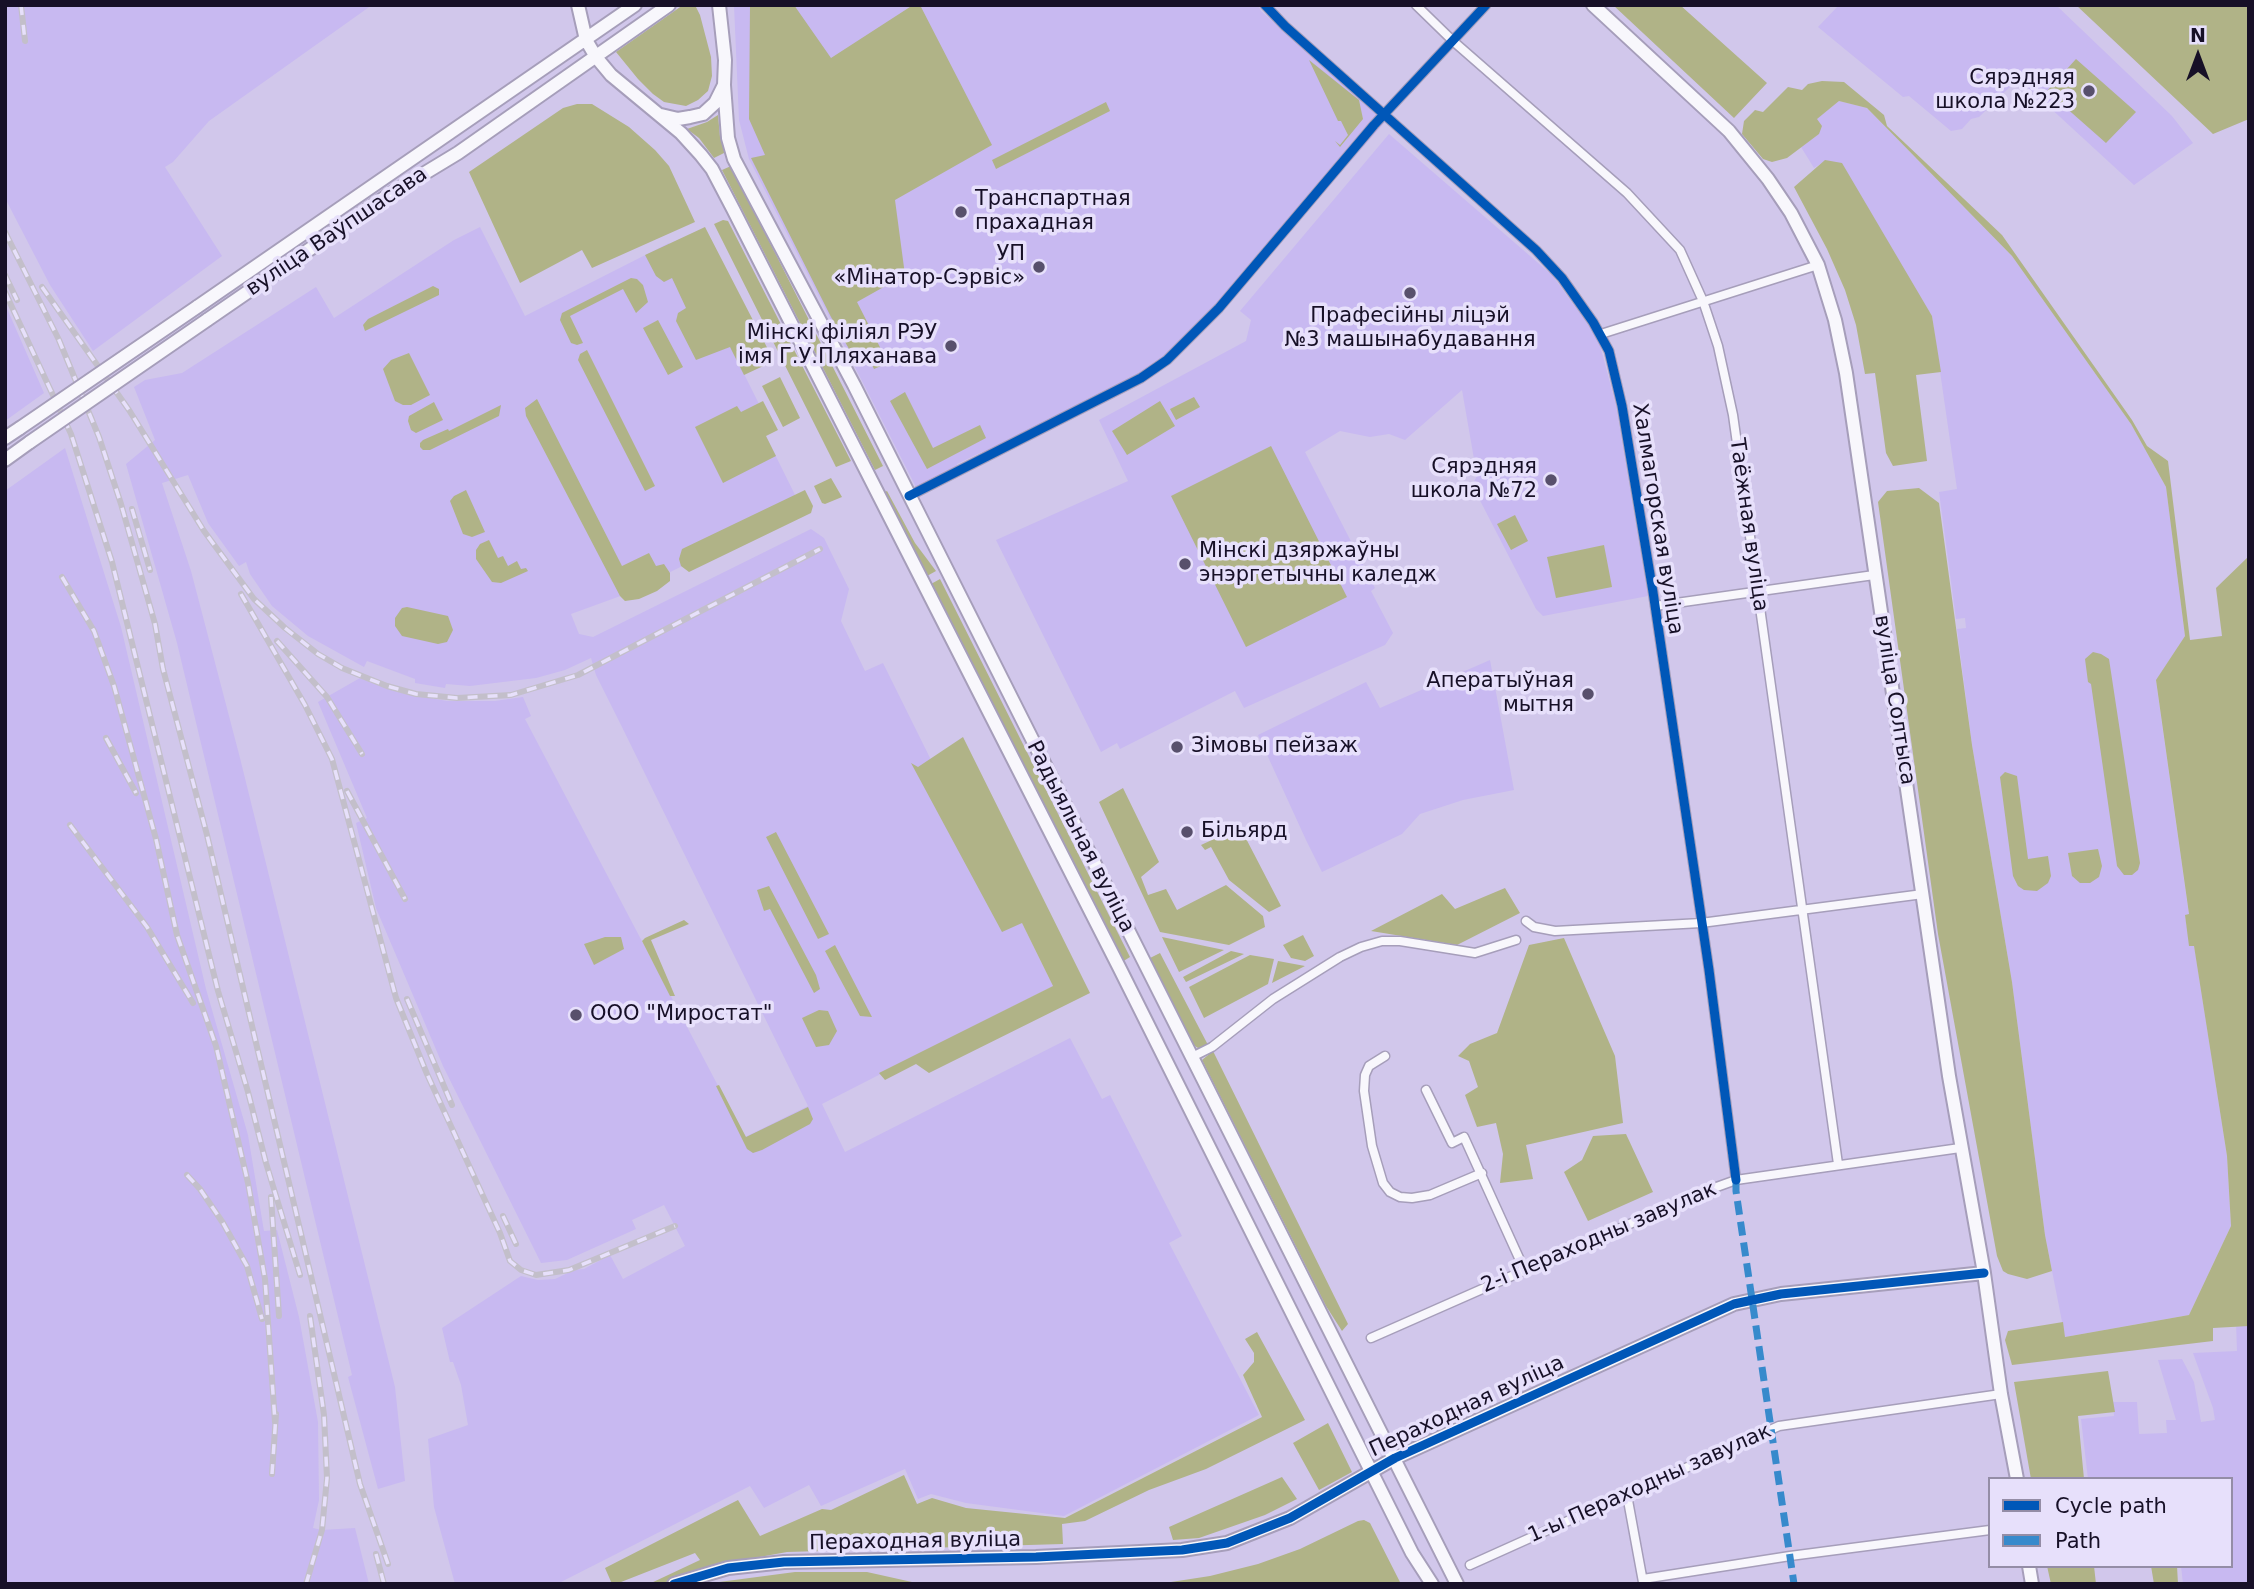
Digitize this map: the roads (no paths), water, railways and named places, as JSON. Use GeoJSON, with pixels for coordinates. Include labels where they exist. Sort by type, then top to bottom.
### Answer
{"type":"FeatureCollection","features":[{"type":"Feature","properties":{"kind":"main road","name":"Радыяльная вуліца"},"geometry":{"type":"LineString","coordinates":[[578,5],[586,40],[596,57],[611,75],[660,115],[712,169],[1119,967],[1412,1553],[1432,1584]]}},
{"type":"Feature","properties":{"kind":"main road","name":"вуліца Ваўпшасава"},"geometry":{"type":"LineString","coordinates":[[5,438],[635,5]]}},
{"type":"Feature","properties":{"kind":"main road","name":"вуліца Ваўпшасава"},"geometry":{"type":"LineString","coordinates":[[5,460],[387,196],[458,153],[669,5]]}},
{"type":"Feature","properties":{"kind":"main road","name":"Радыяльная вуліца"},"geometry":{"type":"LineString","coordinates":[[719,5],[725,50],[724,85],[728,138],[734,159],[854,385],[1457,1584]]}},
{"type":"Feature","properties":{"kind":"main road","name":"вуліца Солтыса"},"geometry":{"type":"LineString","coordinates":[[1593,5],[1729,131],[1768,179],[1791,213],[1818,265],[1835,320],[1844,362],[1960,1148],[1984,1273],[2001,1394],[2017,1477]]}},
{"type":"Feature","properties":{"kind":"main road"},"geometry":{"type":"LineString","coordinates":[[660,115],[678,119],[703,114],[715,103],[724,85]]}},
{"type":"Feature","properties":{"kind":"main road"},"geometry":{"type":"LineString","coordinates":[[1239,1209],[1261,1196]]}},
{"type":"Feature","properties":{"kind":"main road","name":"Пераходная вуліца"},"geometry":{"type":"LineString","coordinates":[[674,1584],[728,1568],[784,1562],[953,1560],[1201,1549],[1239,1539],[1290,1518],[1395,1458],[1734,1304],[1781,1294],[1984,1273]]}},
{"type":"Feature","properties":{"kind":"street","name":"Халмагорская вуліца"},"geometry":{"type":"LineString","coordinates":[[1265,5],[1285,26],[1536,250],[1562,278],[1601,334],[1609,351],[1622,406],[1655,606],[1736,1180]]}},
{"type":"Feature","properties":{"kind":"street","name":"Таёжная вуліца"},"geometry":{"type":"LineString","coordinates":[[1416,5],[1453,41],[1627,193],[1680,250],[1703,301],[1717,346],[1732,415],[1838,1164]]}},
{"type":"Feature","properties":{"kind":"street"},"geometry":{"type":"LineString","coordinates":[[909,496],[1142,378],[1161,365],[1219,308],[1384,114],[1486,5]]}},
{"type":"Feature","properties":{"kind":"street"},"geometry":{"type":"LineString","coordinates":[[1601,334],[1818,265]]}},
{"type":"Feature","properties":{"kind":"street"},"geometry":{"type":"LineString","coordinates":[[1655,606],[1874,575]]}},
{"type":"Feature","properties":{"kind":"street"},"geometry":{"type":"LineString","coordinates":[[1526,921],[1534,927],[1555,930],[1701,923],[1923,894]]}},
{"type":"Feature","properties":{"kind":"street"},"geometry":{"type":"LineString","coordinates":[[1192,1057],[1212,1046],[1272,999],[1340,957],[1370,944],[1400,941],[1475,953],[1516,940]]}},
{"type":"Feature","properties":{"kind":"street"},"geometry":{"type":"LineString","coordinates":[[1385,1056],[1369,1066],[1365,1075],[1364,1091],[1372,1146],[1383,1183],[1390,1192],[1400,1197],[1412,1198],[1430,1195],[1482,1173]]}},
{"type":"Feature","properties":{"kind":"street"},"geometry":{"type":"LineString","coordinates":[[1426,1090],[1452,1143],[1464,1137],[1524,1269]]}},
{"type":"Feature","properties":{"kind":"street","name":"2-і Пераходны завулак"},"geometry":{"type":"LineString","coordinates":[[1371,1338],[1524,1269],[1736,1180],[1960,1148]]}},
{"type":"Feature","properties":{"kind":"street","name":"1-ы Пераходны завулак"},"geometry":{"type":"LineString","coordinates":[[1470,1565],[1779,1426],[2001,1394]]}},
{"type":"Feature","properties":{"kind":"street"},"geometry":{"type":"LineString","coordinates":[[1627,1495],[1644,1582],[1790,1556],[1988,1530]]}},
{"type":"Feature","properties":{"kind":"railway"},"geometry":{"type":"LineString","coordinates":[[21,5],[25,41]]}},
{"type":"Feature","properties":{"kind":"railway"},"geometry":{"type":"LineString","coordinates":[[5,232],[59,340],[99,437],[121,504],[155,624],[163,669],[207,835],[360,1484],[388,1564]]}},
{"type":"Feature","properties":{"kind":"railway"},"geometry":{"type":"LineString","coordinates":[[5,275],[17,300]]}},
{"type":"Feature","properties":{"kind":"railway"},"geometry":{"type":"LineString","coordinates":[[42,287],[129,410],[204,531],[254,599],[318,654],[342,668],[387,686],[416,694],[457,698],[511,695],[578,675],[820,549]]}},
{"type":"Feature","properties":{"kind":"railway"},"geometry":{"type":"LineString","coordinates":[[5,292],[71,434],[112,562],[218,991],[300,1275]]}},
{"type":"Feature","properties":{"kind":"railway"},"geometry":{"type":"LineString","coordinates":[[132,509],[150,570]]}},
{"type":"Feature","properties":{"kind":"railway"},"geometry":{"type":"LineString","coordinates":[[62,577],[94,631],[114,686],[156,839],[177,935],[216,1046],[248,1183],[265,1279],[275,1422]]}},
{"type":"Feature","properties":{"kind":"railway"},"geometry":{"type":"LineString","coordinates":[[241,594],[305,705],[332,759],[396,998],[510,1261],[521,1270],[536,1275],[569,1270],[675,1226]]}},
{"type":"Feature","properties":{"kind":"railway"},"geometry":{"type":"LineString","coordinates":[[277,641],[327,697],[362,754]]}},
{"type":"Feature","properties":{"kind":"railway"},"geometry":{"type":"LineString","coordinates":[[106,738],[136,793]]}},
{"type":"Feature","properties":{"kind":"railway"},"geometry":{"type":"LineString","coordinates":[[347,791],[405,899]]}},
{"type":"Feature","properties":{"kind":"railway"},"geometry":{"type":"LineString","coordinates":[[70,825],[147,927],[193,1003]]}},
{"type":"Feature","properties":{"kind":"railway"},"geometry":{"type":"LineString","coordinates":[[407,999],[452,1105]]}},
{"type":"Feature","properties":{"kind":"railway"},"geometry":{"type":"LineString","coordinates":[[187,1175],[223,1223],[247,1266],[262,1319]]}},
{"type":"Feature","properties":{"kind":"railway"},"geometry":{"type":"LineString","coordinates":[[271,1197],[279,1316]]}},
{"type":"Feature","properties":{"kind":"railway"},"geometry":{"type":"LineString","coordinates":[[503,1216],[516,1244]]}},
{"type":"Feature","properties":{"kind":"railway"},"geometry":{"type":"LineString","coordinates":[[306,1584],[322,1530],[327,1478],[324,1415],[310,1316]]}},
{"type":"Feature","properties":{"kind":"railway"},"geometry":{"type":"LineString","coordinates":[[272,1474],[276,1414]]}},
{"type":"Feature","properties":{"kind":"railway"},"geometry":{"type":"LineString","coordinates":[[376,1554],[384,1584]]}},
{"type":"Feature","properties":{"kind":"place","name":"Сярэдняя школа №223"},"geometry":{"type":"Point","coordinates":[2089,91]}},
{"type":"Feature","properties":{"kind":"place","name":"Транспартная прахадная"},"geometry":{"type":"Point","coordinates":[961,212]}},
{"type":"Feature","properties":{"kind":"place","name":"УП «Мінатор-Сэрвіс»"},"geometry":{"type":"Point","coordinates":[1039,267]}},
{"type":"Feature","properties":{"kind":"place","name":"Прафесійны ліцэй №3 машынабудавання"},"geometry":{"type":"Point","coordinates":[1410,293]}},
{"type":"Feature","properties":{"kind":"place","name":"Мінскі філіял РЭУ імя Г.У.Пляханава"},"geometry":{"type":"Point","coordinates":[951,346]}},
{"type":"Feature","properties":{"kind":"place","name":"Сярэдняя школа №72"},"geometry":{"type":"Point","coordinates":[1551,480]}},
{"type":"Feature","properties":{"kind":"place","name":"Мінскі дзяржаўны энэргетычны каледж"},"geometry":{"type":"Point","coordinates":[1185,564]}},
{"type":"Feature","properties":{"kind":"place","name":"Аператыўная мытня"},"geometry":{"type":"Point","coordinates":[1588,694]}},
{"type":"Feature","properties":{"kind":"place","name":"Зімовы пейзаж"},"geometry":{"type":"Point","coordinates":[1177,747]}},
{"type":"Feature","properties":{"kind":"place","name":"Більярд"},"geometry":{"type":"Point","coordinates":[1187,832]}},
{"type":"Feature","properties":{"kind":"place","name":"ООО \"Миростат\""},"geometry":{"type":"Point","coordinates":[576,1015]}}]}
